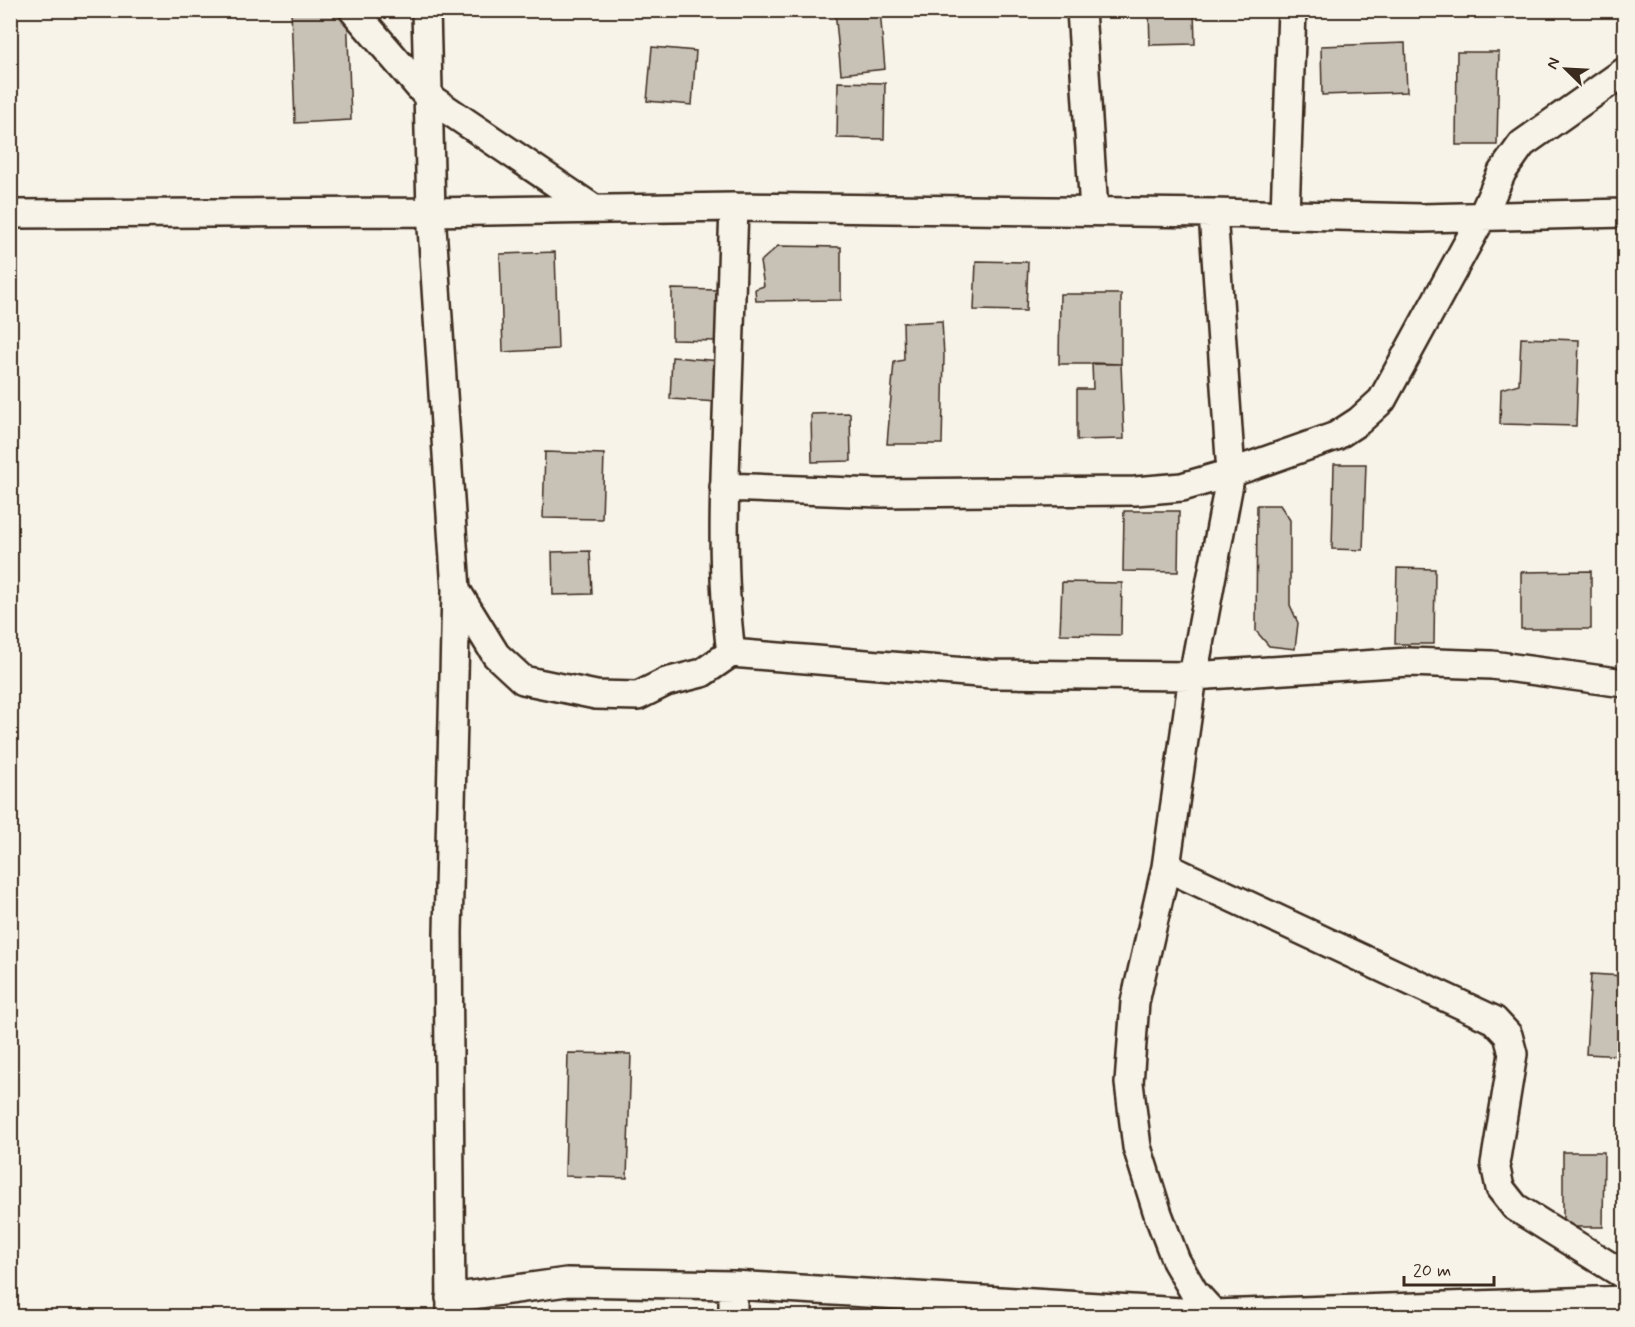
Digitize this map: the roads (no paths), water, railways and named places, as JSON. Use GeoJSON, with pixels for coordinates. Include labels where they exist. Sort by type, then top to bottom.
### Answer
{"type":"FeatureCollection","features":[{"type":"Feature","properties":{"kind":"street"},"geometry":{"type":"LineString","coordinates":[[353,10],[427,96],[594,209]]}},
{"type":"Feature","properties":{"kind":"street"},"geometry":{"type":"LineString","coordinates":[[426,10],[431,212],[456,591],[448,933],[450,1307],[567,1282],[733,1285],[1214,1315],[1546,1310],[1624,1300]]}},
{"type":"Feature","properties":{"kind":"street"},"geometry":{"type":"LineString","coordinates":[[1081,10],[1094,211]]}},
{"type":"Feature","properties":{"kind":"street"},"geometry":{"type":"LineString","coordinates":[[1285,214],[1292,10]]}},
{"type":"Feature","properties":{"kind":"street"},"geometry":{"type":"LineString","coordinates":[[724,487],[879,493],[1135,491],[1182,487],[1231,473],[1336,436],[1359,421],[1382,400],[1482,217],[1502,172],[1522,144],[1624,72]]}},
{"type":"Feature","properties":{"kind":"street"},"geometry":{"type":"LineString","coordinates":[[731,653],[727,621],[724,487],[734,207]]}},
{"type":"Feature","properties":{"kind":"street"},"geometry":{"type":"LineString","coordinates":[[10,214],[431,212],[734,207],[1285,214],[1422,218],[1624,213]]}},
{"type":"Feature","properties":{"kind":"street"},"geometry":{"type":"LineString","coordinates":[[1213,213],[1231,473],[1193,676],[1166,867],[1135,1002],[1129,1083],[1137,1147],[1158,1214],[1176,1262],[1194,1292],[1214,1315]]}},
{"type":"Feature","properties":{"kind":"street"},"geometry":{"type":"LineString","coordinates":[[456,591],[496,656],[523,680],[596,694],[638,696],[666,682],[702,673],[731,653],[991,674],[1193,676],[1408,662],[1492,665],[1624,683]]}},
{"type":"Feature","properties":{"kind":"street"},"geometry":{"type":"LineString","coordinates":[[1166,867],[1494,1020],[1508,1035],[1513,1054],[1495,1164],[1500,1188],[1515,1207],[1624,1275]]}},
{"type":"Feature","properties":{"kind":"street"},"geometry":{"type":"LineString","coordinates":[[733,1285],[733,1317]]}}]}
